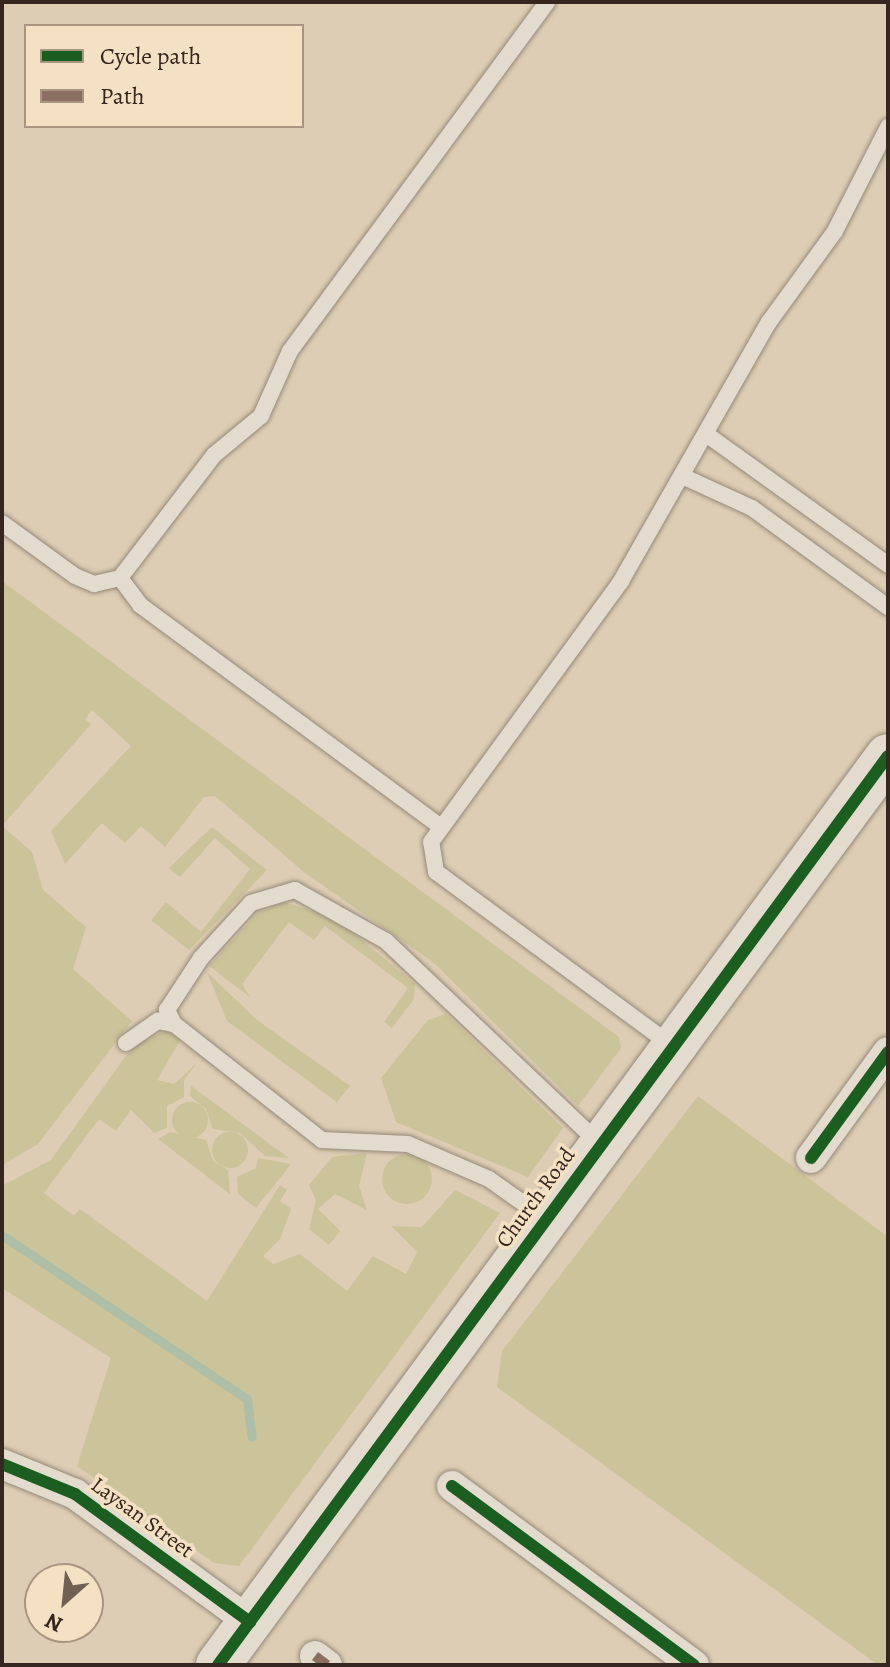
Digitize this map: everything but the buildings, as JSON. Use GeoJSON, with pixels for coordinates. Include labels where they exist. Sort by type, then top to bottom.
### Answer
{"type":"FeatureCollection","features":[{"type":"Feature","properties":{"kind":"street","name":"Church Road"},"geometry":{"type":"LineString","coordinates":[[218,1665],[888,756]]}},
{"type":"Feature","properties":{"kind":"street"},"geometry":{"type":"LineString","coordinates":[[811,1158],[888,1052]]}},
{"type":"Feature","properties":{"kind":"street","name":"Laysan Street"},"geometry":{"type":"LineString","coordinates":[[2,1464],[75,1494],[250,1622]]}},
{"type":"Feature","properties":{"kind":"street"},"geometry":{"type":"LineString","coordinates":[[452,1486],[694,1665]]}},
{"type":"Feature","properties":{"kind":"lane"},"geometry":{"type":"LineString","coordinates":[[2,523],[75,576],[94,584],[120,578],[214,455],[261,416],[290,351],[547,2]]}},
{"type":"Feature","properties":{"kind":"lane"},"geometry":{"type":"LineString","coordinates":[[673,1046],[436,872],[429,852],[440,826],[608,601],[769,322],[835,231],[888,127]]}},
{"type":"Feature","properties":{"kind":"lane"},"geometry":{"type":"LineString","coordinates":[[706,434],[888,565]]}},
{"type":"Feature","properties":{"kind":"lane"},"geometry":{"type":"LineString","coordinates":[[682,476],[752,508],[888,607]]}},
{"type":"Feature","properties":{"kind":"lane"},"geometry":{"type":"LineString","coordinates":[[120,578],[140,605],[440,826]]}},
{"type":"Feature","properties":{"kind":"lane"},"geometry":{"type":"LineString","coordinates":[[545,1219],[489,1179],[408,1144],[322,1140],[174,1024],[167,1010],[201,958],[251,903],[295,890],[386,941],[600,1144]]}},
{"type":"Feature","properties":{"kind":"lane"},"geometry":{"type":"LineString","coordinates":[[126,1043],[158,1021],[174,1024]]}},
{"type":"Feature","properties":{"kind":"shaded area"},"geometry":{"type":"Polygon","coordinates":[[[2,581],[619,1037],[621,1048],[578,1106],[434,963],[305,873],[215,796],[204,797],[165,847],[141,826],[125,843],[102,823],[65,864],[51,831],[131,746],[92,710],[85,719],[91,724],[2,826],[2,581]]]}},
{"type":"Feature","properties":{"kind":"shaded area"},"geometry":{"type":"Polygon","coordinates":[[[2,826],[32,852],[43,890],[86,927],[73,969],[132,1021],[38,1144],[2,1165],[2,826]]]}},
{"type":"Feature","properties":{"kind":"shaded area"},"geometry":{"type":"Polygon","coordinates":[[[212,827],[267,870],[189,950],[151,920],[166,902],[201,932],[250,869],[215,838],[180,877],[169,868],[212,827]]]}},
{"type":"Feature","properties":{"kind":"shaded area"},"geometry":{"type":"Polygon","coordinates":[[[284,902],[335,918],[415,984],[414,999],[392,1028],[384,1022],[408,988],[325,926],[314,940],[289,922],[242,984],[250,997],[209,966],[258,912],[284,902]]]}},
{"type":"Feature","properties":{"kind":"shaded area"},"geometry":{"type":"Polygon","coordinates":[[[207,972],[257,1020],[350,1086],[337,1102],[227,1021],[207,972]]]}},
{"type":"Feature","properties":{"kind":"shaded area"},"geometry":{"type":"Polygon","coordinates":[[[446,1014],[563,1128],[528,1177],[396,1122],[381,1078],[428,1020],[446,1014]]]}},
{"type":"Feature","properties":{"kind":"shaded area"},"geometry":{"type":"Polygon","coordinates":[[[165,1031],[181,1039],[157,1080],[174,1084],[197,1063],[184,1080],[184,1097],[167,1106],[167,1128],[154,1133],[131,1110],[116,1131],[99,1119],[44,1193],[74,1216],[80,1209],[207,1301],[280,1185],[287,1190],[280,1201],[291,1209],[280,1239],[263,1256],[273,1264],[300,1254],[347,1291],[373,1256],[406,1274],[417,1252],[391,1226],[422,1227],[455,1190],[500,1213],[239,1566],[214,1563],[77,1466],[111,1358],[2,1288],[2,1186],[51,1160],[133,1046],[165,1031]]]}},
{"type":"Feature","properties":{"kind":"shaded area"},"geometry":{"type":"Polygon","coordinates":[[[191,1086],[289,1158],[265,1156],[240,1133],[213,1129],[206,1109],[190,1096],[191,1086]]]}},
{"type":"Feature","properties":{"kind":"shaded area"},"geometry":{"type":"Polygon","coordinates":[[[698,1096],[888,1237],[888,1665],[878,1665],[497,1387],[502,1351],[698,1096]]]}},
{"type":"Feature","properties":{"kind":"shaded area"},"geometry":{"type":"Polygon","coordinates":[[[190,1102],[203,1107],[208,1120],[203,1133],[190,1138],[177,1133],[172,1120],[177,1107],[190,1102]]]}},
{"type":"Feature","properties":{"kind":"shaded area"},"geometry":{"type":"Polygon","coordinates":[[[170,1132],[206,1140],[213,1161],[228,1170],[230,1194],[158,1139],[170,1132]]]}},
{"type":"Feature","properties":{"kind":"shaded area"},"geometry":{"type":"Polygon","coordinates":[[[230,1132],[243,1137],[248,1150],[243,1163],[230,1168],[217,1163],[212,1150],[217,1137],[230,1132]]]}},
{"type":"Feature","properties":{"kind":"shaded area"},"geometry":{"type":"Polygon","coordinates":[[[367,1153],[359,1186],[367,1210],[335,1194],[318,1209],[340,1231],[329,1245],[309,1229],[316,1200],[309,1185],[332,1157],[367,1153]]]}},
{"type":"Feature","properties":{"kind":"shaded area"},"geometry":{"type":"Polygon","coordinates":[[[397,1155],[417,1155],[431,1169],[431,1189],[417,1203],[397,1203],[383,1189],[383,1169],[397,1155]]]}},
{"type":"Feature","properties":{"kind":"shaded area"},"geometry":{"type":"Polygon","coordinates":[[[258,1158],[291,1164],[256,1208],[238,1194],[237,1177],[256,1168],[258,1158]]]}},
{"type":"Feature","properties":{"kind":"waterway"},"geometry":{"type":"LineString","coordinates":[[2,1235],[247,1399],[252,1437]]}},
{"type":"Feature","properties":{"kind":"marked path"},"geometry":{"type":"LineString","coordinates":[[315,1656],[327,1665]]}},
{"type":"Feature","properties":{"kind":"cycle path"},"geometry":{"type":"LineString","coordinates":[[218,1665],[888,756]]}},
{"type":"Feature","properties":{"kind":"cycle path"},"geometry":{"type":"LineString","coordinates":[[811,1158],[888,1052]]}},
{"type":"Feature","properties":{"kind":"cycle path"},"geometry":{"type":"LineString","coordinates":[[2,1464],[75,1494],[250,1622]]}},
{"type":"Feature","properties":{"kind":"cycle path"},"geometry":{"type":"LineString","coordinates":[[452,1486],[694,1665]]}}]}
